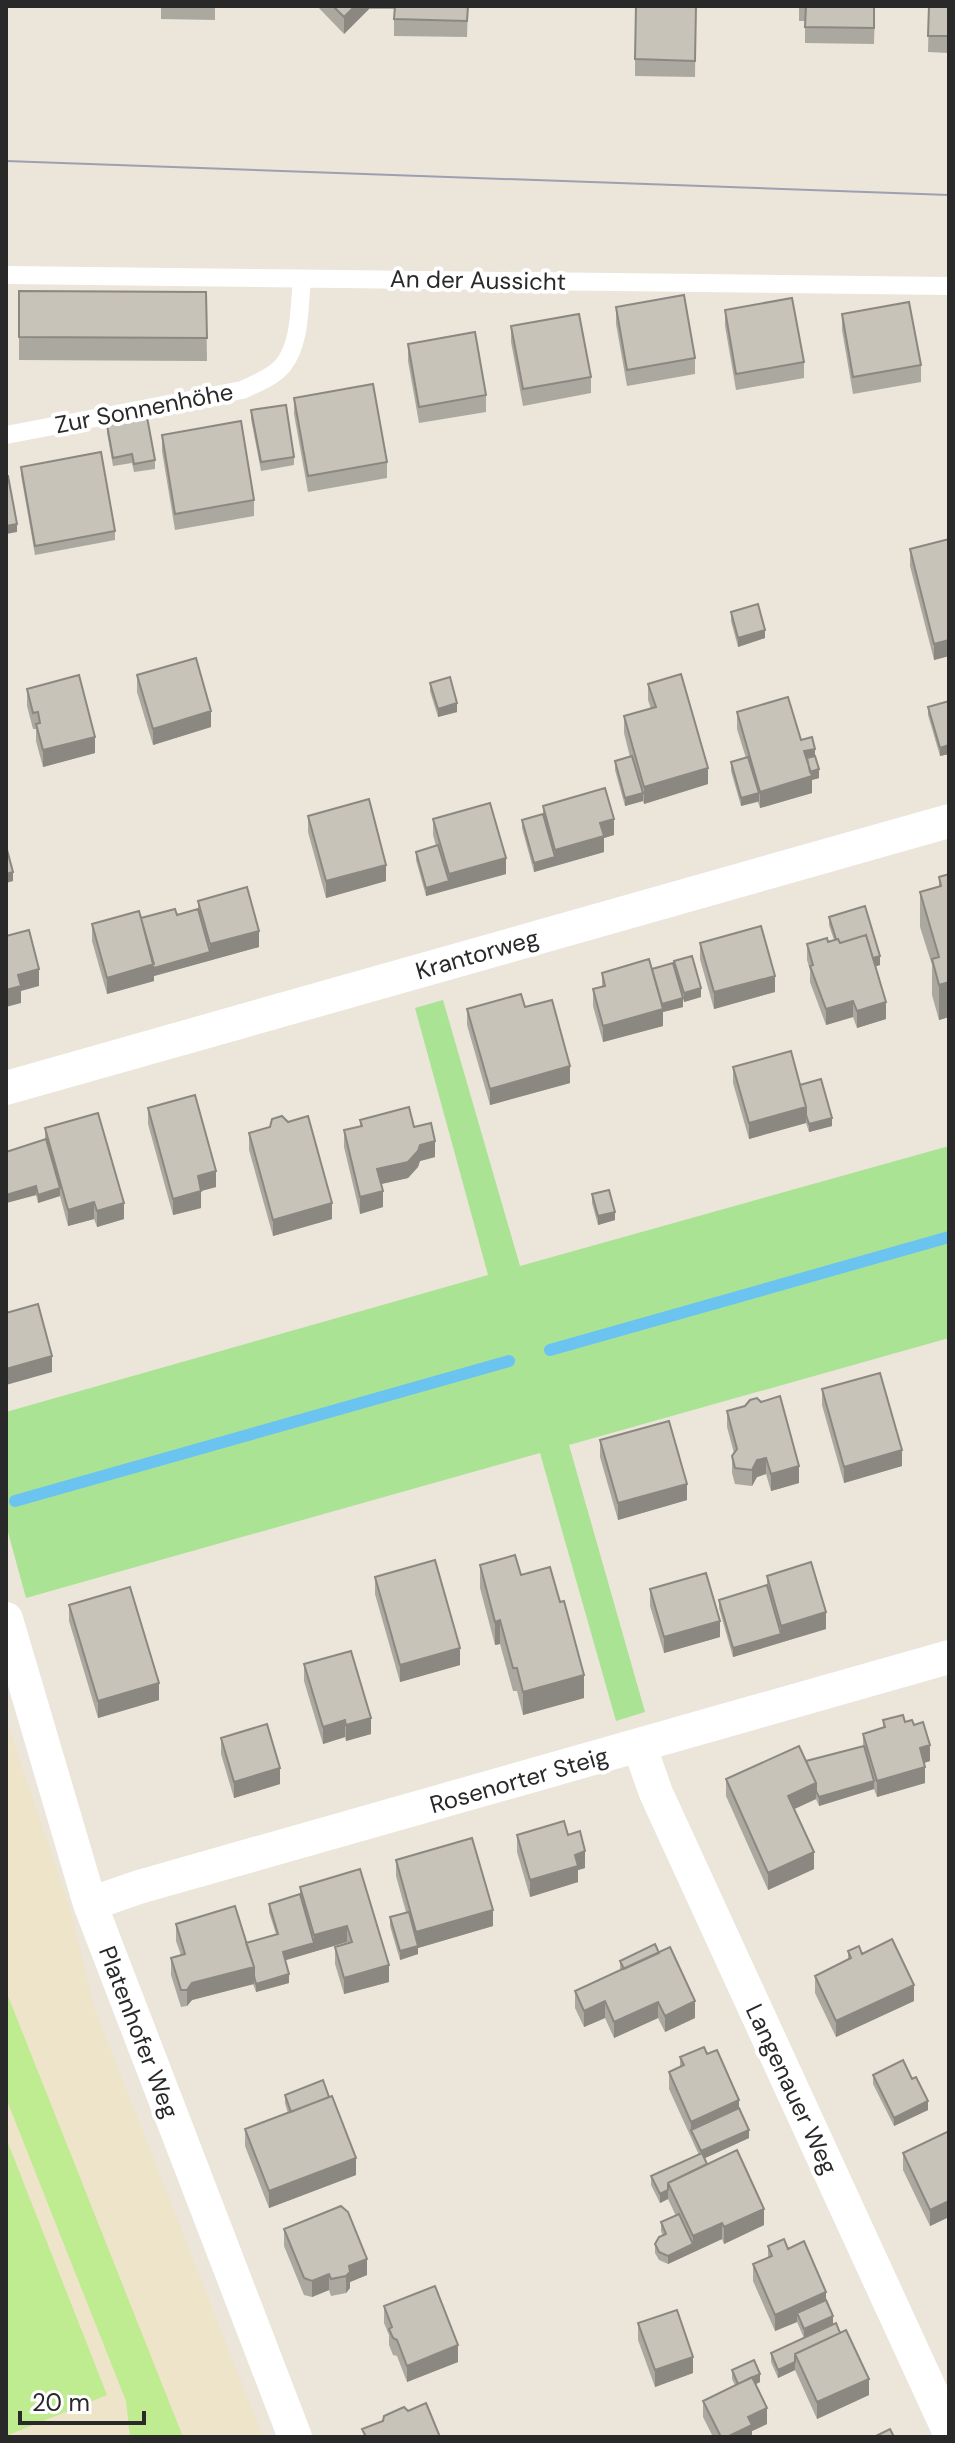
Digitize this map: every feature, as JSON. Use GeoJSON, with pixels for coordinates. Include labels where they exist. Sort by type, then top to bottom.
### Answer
{"type":"FeatureCollection","features":[{"type":"Feature","properties":{"kind":"street","name":"Krantorweg"},"geometry":{"type":"LineString","coordinates":[[6,1088],[949,821]]}},
{"type":"Feature","properties":{"kind":"street","name":"Platenhofer Weg"},"geometry":{"type":"LineString","coordinates":[[6,1619],[90,1904],[295,2437]]}},
{"type":"Feature","properties":{"kind":"street","name":"Rosenorter Steig"},"geometry":{"type":"LineString","coordinates":[[90,1904],[139,1887],[949,1657]]}},
{"type":"Feature","properties":{"kind":"street","name":"Langenauer Weg"},"geometry":{"type":"LineString","coordinates":[[639,1745],[656,1793],[949,2431]]}},
{"type":"Feature","properties":{"kind":"lane","name":"An der Aussicht"},"geometry":{"type":"LineString","coordinates":[[6,275],[949,286]]}},
{"type":"Feature","properties":{"kind":"lane","name":"Zur Sonnenhöhe"},"geometry":{"type":"LineString","coordinates":[[6,435],[242,390],[264,379],[284,366],[297,332],[302,279]]}},
{"type":"Feature","properties":{"kind":"shaded area"},"geometry":{"type":"Polygon","coordinates":[[[6,1720],[71,1911],[94,2007],[263,2437],[6,2437],[6,1720]]]}},
{"type":"Feature","properties":{"kind":"green space"},"geometry":{"type":"Polygon","coordinates":[[[443,1000],[520,1266],[949,1146],[949,1338],[569,1445],[645,1712],[616,1721],[540,1453],[26,1598],[6,1525],[6,1412],[488,1275],[415,1008],[443,1000]]]}},
{"type":"Feature","properties":{"kind":"green space"},"geometry":{"type":"Polygon","coordinates":[[[6,1991],[183,2437],[130,2437],[126,2401],[6,2098],[6,1991]]]}},
{"type":"Feature","properties":{"kind":"green space"},"geometry":{"type":"Polygon","coordinates":[[[6,2138],[107,2395],[6,2436],[6,2138]]]}},
{"type":"Feature","properties":{"kind":"building"},"geometry":{"type":"Polygon","coordinates":[[[333,6],[355,6],[344,17],[333,6]]]}},
{"type":"Feature","properties":{"kind":"building"},"geometry":{"type":"Polygon","coordinates":[[[395,6],[468,6],[467,21],[394,19],[395,6]]]}},
{"type":"Feature","properties":{"kind":"building"},"geometry":{"type":"Polygon","coordinates":[[[636,6],[696,6],[695,61],[635,59],[636,6]]]}},
{"type":"Feature","properties":{"kind":"building"},"geometry":{"type":"Polygon","coordinates":[[[806,6],[874,6],[874,28],[805,27],[806,6]]]}},
{"type":"Feature","properties":{"kind":"building"},"geometry":{"type":"Polygon","coordinates":[[[929,6],[949,6],[949,36],[928,36],[929,6]]]}},
{"type":"Feature","properties":{"kind":"building"},"geometry":{"type":"Polygon","coordinates":[[[19,291],[206,292],[207,338],[19,337],[19,291]]]}},
{"type":"Feature","properties":{"kind":"building"},"geometry":{"type":"Polygon","coordinates":[[[684,295],[695,358],[627,370],[616,307],[684,295]]]}},
{"type":"Feature","properties":{"kind":"building"},"geometry":{"type":"Polygon","coordinates":[[[792,298],[804,362],[736,374],[725,310],[792,298]]]}},
{"type":"Feature","properties":{"kind":"building"},"geometry":{"type":"Polygon","coordinates":[[[909,302],[921,365],[853,377],[842,314],[909,302]]]}},
{"type":"Feature","properties":{"kind":"building"},"geometry":{"type":"Polygon","coordinates":[[[579,314],[591,377],[523,389],[511,326],[579,314]]]}},
{"type":"Feature","properties":{"kind":"building"},"geometry":{"type":"Polygon","coordinates":[[[475,332],[486,395],[419,407],[408,344],[475,332]]]}},
{"type":"Feature","properties":{"kind":"building"},"geometry":{"type":"Polygon","coordinates":[[[373,384],[387,462],[308,476],[294,398],[373,384]]]}},
{"type":"Feature","properties":{"kind":"building"},"geometry":{"type":"Polygon","coordinates":[[[286,405],[294,457],[261,462],[251,410],[286,405]]]}},
{"type":"Feature","properties":{"kind":"building"},"geometry":{"type":"Polygon","coordinates":[[[147,417],[155,460],[134,464],[132,454],[113,458],[107,425],[147,417]]]}},
{"type":"Feature","properties":{"kind":"building"},"geometry":{"type":"Polygon","coordinates":[[[241,421],[254,500],[175,514],[162,435],[241,421]]]}},
{"type":"Feature","properties":{"kind":"building"},"geometry":{"type":"Polygon","coordinates":[[[101,452],[115,531],[35,546],[21,467],[101,452]]]}},
{"type":"Feature","properties":{"kind":"building"},"geometry":{"type":"Polygon","coordinates":[[[6,476],[17,524],[6,526],[6,476]]]}},
{"type":"Feature","properties":{"kind":"building"},"geometry":{"type":"Polygon","coordinates":[[[949,539],[949,640],[934,644],[910,549],[949,539]]]}},
{"type":"Feature","properties":{"kind":"building"},"geometry":{"type":"Polygon","coordinates":[[[758,604],[765,630],[738,638],[731,612],[758,604]]]}},
{"type":"Feature","properties":{"kind":"building"},"geometry":{"type":"Polygon","coordinates":[[[196,658],[211,711],[153,729],[137,675],[196,658]]]}},
{"type":"Feature","properties":{"kind":"building"},"geometry":{"type":"Polygon","coordinates":[[[681,674],[708,768],[644,787],[624,716],[656,707],[648,684],[681,674]]]}},
{"type":"Feature","properties":{"kind":"building"},"geometry":{"type":"Polygon","coordinates":[[[79,675],[95,737],[43,750],[36,724],[40,723],[38,712],[33,713],[27,689],[79,675]]]}},
{"type":"Feature","properties":{"kind":"building"},"geometry":{"type":"Polygon","coordinates":[[[450,677],[457,703],[438,709],[430,683],[450,677]]]}},
{"type":"Feature","properties":{"kind":"building"},"geometry":{"type":"Polygon","coordinates":[[[788,697],[801,740],[812,737],[815,749],[804,751],[812,776],[760,792],[737,712],[788,697]]]}},
{"type":"Feature","properties":{"kind":"building"},"geometry":{"type":"Polygon","coordinates":[[[949,701],[949,745],[940,748],[928,707],[949,701]]]}},
{"type":"Feature","properties":{"kind":"building"},"geometry":{"type":"Polygon","coordinates":[[[632,756],[643,793],[625,798],[615,761],[632,756]]]}},
{"type":"Feature","properties":{"kind":"building"},"geometry":{"type":"Polygon","coordinates":[[[815,756],[819,769],[810,772],[807,758],[815,756]]]}},
{"type":"Feature","properties":{"kind":"building"},"geometry":{"type":"Polygon","coordinates":[[[748,757],[759,793],[741,798],[731,762],[748,757]]]}},
{"type":"Feature","properties":{"kind":"building"},"geometry":{"type":"Polygon","coordinates":[[[605,788],[614,819],[600,823],[604,836],[555,850],[543,806],[605,788]]]}},
{"type":"Feature","properties":{"kind":"building"},"geometry":{"type":"Polygon","coordinates":[[[369,799],[386,865],[326,881],[308,816],[369,799]]]}},
{"type":"Feature","properties":{"kind":"building"},"geometry":{"type":"Polygon","coordinates":[[[490,803],[506,858],[449,874],[433,819],[490,803]]]}},
{"type":"Feature","properties":{"kind":"building"},"geometry":{"type":"Polygon","coordinates":[[[543,814],[555,857],[534,863],[522,820],[543,814]]]}},
{"type":"Feature","properties":{"kind":"building"},"geometry":{"type":"Polygon","coordinates":[[[438,845],[449,881],[426,888],[416,852],[438,845]]]}},
{"type":"Feature","properties":{"kind":"building"},"geometry":{"type":"Polygon","coordinates":[[[6,846],[13,872],[6,874],[6,846]]]}},
{"type":"Feature","properties":{"kind":"building"},"geometry":{"type":"Polygon","coordinates":[[[949,874],[949,982],[939,985],[932,959],[939,957],[920,892],[941,886],[939,877],[949,874]]]}},
{"type":"Feature","properties":{"kind":"building"},"geometry":{"type":"Polygon","coordinates":[[[247,887],[259,931],[210,944],[198,901],[247,887]]]}},
{"type":"Feature","properties":{"kind":"building"},"geometry":{"type":"Polygon","coordinates":[[[865,906],[880,956],[873,958],[866,935],[840,943],[829,917],[865,906]]]}},
{"type":"Feature","properties":{"kind":"building"},"geometry":{"type":"Polygon","coordinates":[[[175,909],[177,915],[198,909],[210,952],[154,968],[141,918],[175,909]]]}},
{"type":"Feature","properties":{"kind":"building"},"geometry":{"type":"Polygon","coordinates":[[[139,911],[154,964],[107,978],[92,924],[139,911]]]}},
{"type":"Feature","properties":{"kind":"building"},"geometry":{"type":"Polygon","coordinates":[[[761,926],[775,976],[714,992],[700,943],[761,926]]]}},
{"type":"Feature","properties":{"kind":"building"},"geometry":{"type":"Polygon","coordinates":[[[29,930],[39,969],[18,975],[21,986],[6,990],[6,936],[29,930]]]}},
{"type":"Feature","properties":{"kind":"building"},"geometry":{"type":"Polygon","coordinates":[[[866,935],[886,1002],[857,1011],[853,1001],[826,1009],[810,966],[813,965],[807,944],[827,938],[828,942],[838,939],[840,943],[866,935]]]}},
{"type":"Feature","properties":{"kind":"building"},"geometry":{"type":"Polygon","coordinates":[[[692,956],[701,988],[684,993],[674,961],[692,956]]]}},
{"type":"Feature","properties":{"kind":"building"},"geometry":{"type":"Polygon","coordinates":[[[649,959],[663,1009],[603,1026],[593,989],[605,986],[602,973],[649,959]]]}},
{"type":"Feature","properties":{"kind":"building"},"geometry":{"type":"Polygon","coordinates":[[[673,963],[683,998],[662,1004],[652,969],[673,963]]]}},
{"type":"Feature","properties":{"kind":"building"},"geometry":{"type":"Polygon","coordinates":[[[521,994],[525,1007],[552,1000],[570,1066],[490,1089],[467,1009],[521,994]]]}},
{"type":"Feature","properties":{"kind":"building"},"geometry":{"type":"Polygon","coordinates":[[[791,1051],[806,1107],[749,1123],[733,1067],[791,1051]]]}},
{"type":"Feature","properties":{"kind":"building"},"geometry":{"type":"Polygon","coordinates":[[[821,1079],[832,1118],[809,1124],[800,1085],[821,1079]]]}},
{"type":"Feature","properties":{"kind":"building"},"geometry":{"type":"Polygon","coordinates":[[[195,1095],[216,1171],[198,1176],[201,1191],[173,1199],[148,1108],[195,1095]]]}},
{"type":"Feature","properties":{"kind":"building"},"geometry":{"type":"Polygon","coordinates":[[[409,1107],[414,1127],[431,1123],[435,1141],[420,1145],[408,1162],[377,1169],[383,1191],[360,1197],[344,1130],[362,1126],[360,1120],[409,1107]]]}},
{"type":"Feature","properties":{"kind":"building"},"geometry":{"type":"Polygon","coordinates":[[[98,1113],[124,1203],[97,1211],[94,1202],[68,1210],[45,1128],[98,1113]]]}},
{"type":"Feature","properties":{"kind":"building"},"geometry":{"type":"Polygon","coordinates":[[[282,1116],[288,1122],[308,1116],[332,1203],[273,1220],[249,1133],[270,1127],[272,1119],[282,1116]]]}},
{"type":"Feature","properties":{"kind":"building"},"geometry":{"type":"Polygon","coordinates":[[[46,1139],[60,1188],[38,1195],[36,1186],[6,1195],[6,1152],[46,1139]]]}},
{"type":"Feature","properties":{"kind":"building"},"geometry":{"type":"Polygon","coordinates":[[[609,1190],[615,1212],[598,1216],[592,1194],[609,1190]]]}},
{"type":"Feature","properties":{"kind":"building"},"geometry":{"type":"Polygon","coordinates":[[[38,1304],[52,1356],[6,1369],[6,1313],[38,1304]]]}},
{"type":"Feature","properties":{"kind":"building"},"geometry":{"type":"Polygon","coordinates":[[[880,1373],[902,1450],[844,1467],[822,1389],[880,1373]]]}},
{"type":"Feature","properties":{"kind":"building"},"geometry":{"type":"Polygon","coordinates":[[[780,1396],[799,1466],[771,1474],[766,1458],[757,1460],[752,1470],[735,1468],[732,1456],[737,1449],[727,1411],[745,1406],[757,1398],[761,1402],[780,1396]]]}},
{"type":"Feature","properties":{"kind":"building"},"geometry":{"type":"Polygon","coordinates":[[[669,1421],[687,1484],[618,1503],[600,1440],[669,1421]]]}},
{"type":"Feature","properties":{"kind":"building"},"geometry":{"type":"Polygon","coordinates":[[[515,1555],[521,1575],[550,1567],[560,1602],[564,1601],[584,1675],[523,1692],[500,1620],[495,1622],[480,1565],[515,1555]]]}},
{"type":"Feature","properties":{"kind":"building"},"geometry":{"type":"Polygon","coordinates":[[[435,1560],[460,1648],[400,1665],[375,1577],[435,1560]]]}},
{"type":"Feature","properties":{"kind":"building"},"geometry":{"type":"Polygon","coordinates":[[[811,1562],[826,1612],[781,1626],[767,1576],[811,1562]]]}},
{"type":"Feature","properties":{"kind":"building"},"geometry":{"type":"Polygon","coordinates":[[[706,1573],[720,1621],[664,1637],[650,1589],[706,1573]]]}},
{"type":"Feature","properties":{"kind":"building"},"geometry":{"type":"Polygon","coordinates":[[[767,1585],[781,1634],[733,1648],[719,1600],[767,1585]]]}},
{"type":"Feature","properties":{"kind":"building"},"geometry":{"type":"Polygon","coordinates":[[[130,1587],[159,1683],[98,1701],[69,1605],[130,1587]]]}},
{"type":"Feature","properties":{"kind":"building"},"geometry":{"type":"Polygon","coordinates":[[[351,1651],[371,1718],[346,1725],[345,1720],[323,1727],[304,1664],[351,1651]]]}},
{"type":"Feature","properties":{"kind":"building"},"geometry":{"type":"Polygon","coordinates":[[[903,1715],[905,1722],[912,1720],[914,1725],[923,1722],[930,1745],[920,1748],[925,1767],[877,1781],[863,1734],[885,1727],[883,1720],[903,1715]]]}},
{"type":"Feature","properties":{"kind":"building"},"geometry":{"type":"Polygon","coordinates":[[[267,1724],[280,1768],[234,1782],[221,1738],[267,1724]]]}},
{"type":"Feature","properties":{"kind":"building"},"geometry":{"type":"Polygon","coordinates":[[[799,1746],[816,1783],[788,1796],[814,1852],[768,1873],[726,1779],[799,1746]]]}},
{"type":"Feature","properties":{"kind":"building"},"geometry":{"type":"Polygon","coordinates":[[[864,1746],[874,1781],[819,1797],[806,1761],[864,1746]]]}},
{"type":"Feature","properties":{"kind":"building"},"geometry":{"type":"Polygon","coordinates":[[[564,1821],[568,1835],[580,1831],[585,1851],[575,1855],[578,1866],[530,1880],[517,1835],[564,1821]]]}},
{"type":"Feature","properties":{"kind":"building"},"geometry":{"type":"Polygon","coordinates":[[[472,1838],[493,1910],[416,1932],[396,1860],[472,1838]]]}},
{"type":"Feature","properties":{"kind":"building"},"geometry":{"type":"Polygon","coordinates":[[[360,1869],[389,1965],[344,1978],[335,1947],[352,1942],[347,1926],[314,1935],[300,1887],[360,1869]]]}},
{"type":"Feature","properties":{"kind":"building"},"geometry":{"type":"Polygon","coordinates":[[[300,1894],[314,1943],[283,1952],[289,1974],[256,1984],[246,1943],[278,1934],[269,1904],[300,1894]]]}},
{"type":"Feature","properties":{"kind":"building"},"geometry":{"type":"Polygon","coordinates":[[[235,1906],[254,1967],[192,1983],[187,1990],[181,1990],[171,1958],[185,1954],[176,1924],[235,1906]]]}},
{"type":"Feature","properties":{"kind":"building"},"geometry":{"type":"Polygon","coordinates":[[[409,1912],[418,1946],[400,1951],[390,1917],[409,1912]]]}},
{"type":"Feature","properties":{"kind":"building"},"geometry":{"type":"Polygon","coordinates":[[[892,1939],[914,1985],[836,2021],[815,1976],[851,1958],[848,1951],[859,1946],[862,1954],[892,1939]]]}},
{"type":"Feature","properties":{"kind":"building"},"geometry":{"type":"Polygon","coordinates":[[[655,1944],[659,1953],[624,1969],[620,1961],[655,1944]]]}},
{"type":"Feature","properties":{"kind":"building"},"geometry":{"type":"Polygon","coordinates":[[[670,1947],[695,2001],[665,2016],[658,2002],[614,2022],[605,2001],[584,2011],[575,1991],[670,1947]]]}},
{"type":"Feature","properties":{"kind":"building"},"geometry":{"type":"Polygon","coordinates":[[[704,2047],[707,2054],[717,2050],[739,2100],[691,2122],[669,2072],[684,2065],[680,2057],[704,2047]]]}},
{"type":"Feature","properties":{"kind":"building"},"geometry":{"type":"Polygon","coordinates":[[[903,2060],[928,2101],[894,2118],[873,2075],[903,2060]]]}},
{"type":"Feature","properties":{"kind":"building"},"geometry":{"type":"Polygon","coordinates":[[[323,2080],[329,2097],[291,2112],[285,2095],[323,2080]]]}},
{"type":"Feature","properties":{"kind":"building"},"geometry":{"type":"Polygon","coordinates":[[[332,2096],[356,2158],[269,2191],[245,2129],[332,2096]]]}},
{"type":"Feature","properties":{"kind":"building"},"geometry":{"type":"Polygon","coordinates":[[[739,2108],[749,2130],[701,2151],[691,2130],[739,2108]]]}},
{"type":"Feature","properties":{"kind":"building"},"geometry":{"type":"Polygon","coordinates":[[[949,2131],[949,2201],[930,2210],[903,2153],[949,2131]]]}},
{"type":"Feature","properties":{"kind":"building"},"geometry":{"type":"Polygon","coordinates":[[[737,2150],[764,2209],[724,2227],[722,2223],[693,2236],[668,2183],[737,2150]]]}},
{"type":"Feature","properties":{"kind":"building"},"geometry":{"type":"Polygon","coordinates":[[[702,2153],[707,2164],[668,2183],[668,2190],[660,2194],[651,2176],[702,2153]]]}},
{"type":"Feature","properties":{"kind":"building"},"geometry":{"type":"Polygon","coordinates":[[[341,2206],[348,2212],[367,2259],[349,2266],[350,2272],[346,2276],[331,2279],[329,2274],[312,2281],[304,2278],[284,2229],[341,2206]]]}},
{"type":"Feature","properties":{"kind":"building"},"geometry":{"type":"Polygon","coordinates":[[[679,2214],[693,2244],[668,2256],[659,2252],[655,2244],[659,2237],[666,2234],[661,2222],[679,2214]]]}},
{"type":"Feature","properties":{"kind":"building"},"geometry":{"type":"Polygon","coordinates":[[[784,2239],[788,2249],[804,2241],[826,2292],[775,2315],[753,2264],[772,2256],[768,2246],[784,2239]]]}},
{"type":"Feature","properties":{"kind":"building"},"geometry":{"type":"Polygon","coordinates":[[[435,2286],[458,2345],[407,2366],[389,2329],[392,2327],[384,2306],[435,2286]]]}},
{"type":"Feature","properties":{"kind":"building"},"geometry":{"type":"Polygon","coordinates":[[[826,2300],[833,2316],[804,2329],[797,2313],[826,2300]]]}},
{"type":"Feature","properties":{"kind":"building"},"geometry":{"type":"Polygon","coordinates":[[[677,2310],[693,2357],[655,2370],[638,2323],[677,2310]]]}},
{"type":"Feature","properties":{"kind":"building"},"geometry":{"type":"Polygon","coordinates":[[[836,2323],[840,2333],[795,2354],[795,2362],[778,2370],[771,2353],[836,2323]]]}},
{"type":"Feature","properties":{"kind":"building"},"geometry":{"type":"Polygon","coordinates":[[[846,2330],[869,2379],[817,2402],[795,2354],[846,2330]]]}},
{"type":"Feature","properties":{"kind":"building"},"geometry":{"type":"Polygon","coordinates":[[[754,2360],[760,2374],[738,2384],[732,2370],[754,2360]]]}},
{"type":"Feature","properties":{"kind":"building"},"geometry":{"type":"Polygon","coordinates":[[[752,2377],[767,2408],[748,2417],[752,2425],[721,2437],[703,2401],[752,2377]]]}},
{"type":"Feature","properties":{"kind":"building"},"geometry":{"type":"Polygon","coordinates":[[[426,2403],[440,2437],[366,2437],[362,2429],[383,2421],[384,2416],[404,2407],[408,2411],[426,2403]]]}},
{"type":"Feature","properties":{"kind":"building"},"geometry":{"type":"Polygon","coordinates":[[[890,2429],[894,2437],[874,2437],[890,2429]]]}},
{"type":"Feature","properties":{"kind":"waterway"},"geometry":{"type":"LineString","coordinates":[[550,1350],[949,1237]]}},
{"type":"Feature","properties":{"kind":"waterway"},"geometry":{"type":"LineString","coordinates":[[15,1501],[509,1361]]}},
{"type":"Feature","properties":{"kind":"tram line"},"geometry":{"type":"LineString","coordinates":[[6,161],[949,195]]}}]}
